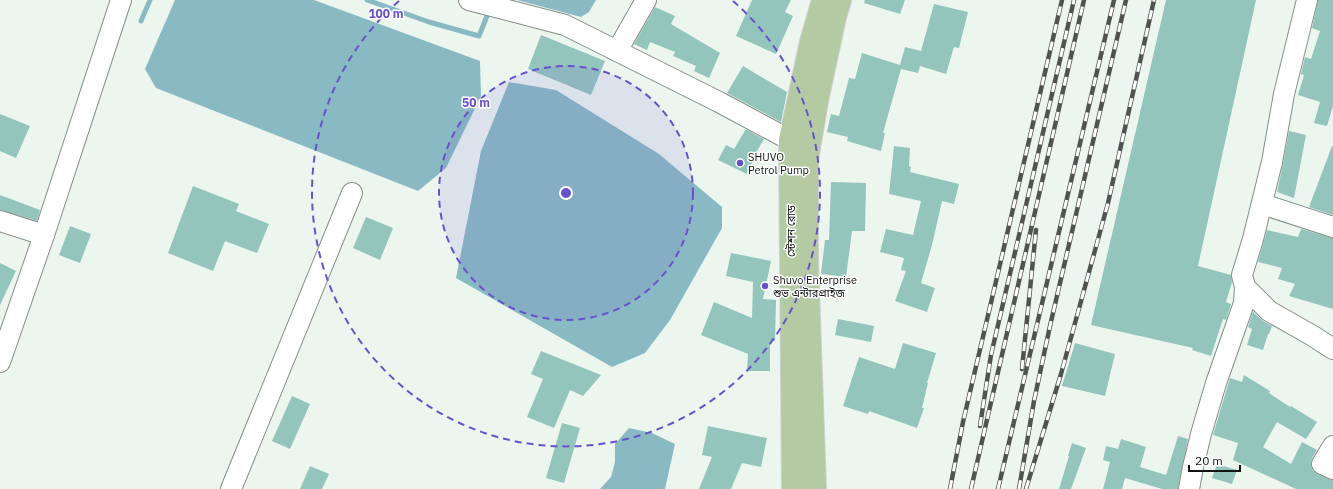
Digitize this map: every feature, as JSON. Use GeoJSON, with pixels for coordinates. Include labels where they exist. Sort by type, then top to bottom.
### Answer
{"type":"FeatureCollection","features":[{"type":"Feature","properties":{"kind":"main road","name":"স্টেশন রোড"},"geometry":{"type":"LineString","coordinates":[[793,489],[790,140],[811,42],[823,0]]}},
{"type":"Feature","properties":{"kind":"main road","name":"স্টেশন রোড"},"geometry":{"type":"LineString","coordinates":[[815,489],[807,262],[807,160],[817,101],[840,0]]}},
{"type":"Feature","properties":{"kind":"street"},"geometry":{"type":"LineString","coordinates":[[0,362],[44,235],[121,0]]}},
{"type":"Feature","properties":{"kind":"street"},"geometry":{"type":"LineString","coordinates":[[469,0],[565,25],[719,102],[790,140]]}},
{"type":"Feature","properties":{"kind":"street"},"geometry":{"type":"LineString","coordinates":[[617,51],[646,0]]}},
{"type":"Feature","properties":{"kind":"street"},"geometry":{"type":"LineString","coordinates":[[1189,489],[1201,434],[1216,383],[1244,303],[1245,288],[1242,275],[1272,162],[1284,94],[1307,0]]}},
{"type":"Feature","properties":{"kind":"street"},"geometry":{"type":"LineString","coordinates":[[231,489],[352,193]]}},
{"type":"Feature","properties":{"kind":"street"},"geometry":{"type":"LineString","coordinates":[[1262,204],[1333,227]]}},
{"type":"Feature","properties":{"kind":"street"},"geometry":{"type":"LineString","coordinates":[[0,221],[44,235]]}},
{"type":"Feature","properties":{"kind":"street"},"geometry":{"type":"LineString","coordinates":[[1245,288],[1269,311],[1333,349]]}},
{"type":"Feature","properties":{"kind":"street"},"geometry":{"type":"LineString","coordinates":[[1333,446],[1322,464],[1333,469]]}},
{"type":"Feature","properties":{"kind":"water"},"geometry":{"type":"Polygon","coordinates":[[[175,0],[314,0],[480,61],[481,96],[446,168],[418,191],[156,88],[145,69],[175,0]]]}},
{"type":"Feature","properties":{"kind":"water"},"geometry":{"type":"Polygon","coordinates":[[[517,0],[596,0],[589,12],[581,17],[517,0]]]}},
{"type":"Feature","properties":{"kind":"water"},"geometry":{"type":"Polygon","coordinates":[[[509,82],[556,90],[659,154],[722,207],[722,228],[670,320],[645,353],[612,367],[456,278],[481,151],[509,82]]]}},
{"type":"Feature","properties":{"kind":"water"},"geometry":{"type":"Polygon","coordinates":[[[629,428],[652,433],[675,444],[665,489],[600,489],[611,477],[615,462],[615,444],[629,428]]]}},
{"type":"Feature","properties":{"kind":"building"},"geometry":{"type":"Polygon","coordinates":[[[752,0],[791,0],[785,12],[793,16],[776,54],[736,36],[752,0]]]}},
{"type":"Feature","properties":{"kind":"building"},"geometry":{"type":"Polygon","coordinates":[[[865,0],[905,0],[900,14],[864,3],[865,0]]]}},
{"type":"Feature","properties":{"kind":"building"},"geometry":{"type":"Polygon","coordinates":[[[1166,0],[1256,0],[1198,266],[1231,275],[1232,282],[1226,302],[1231,304],[1226,320],[1223,319],[1211,356],[1192,350],[1193,348],[1091,325],[1166,0]]]}},
{"type":"Feature","properties":{"kind":"building"},"geometry":{"type":"Polygon","coordinates":[[[1318,0],[1333,0],[1333,106],[1327,126],[1314,123],[1320,102],[1298,95],[1304,75],[1301,74],[1305,57],[1311,59],[1320,31],[1312,28],[1318,0]]]}},
{"type":"Feature","properties":{"kind":"building"},"geometry":{"type":"Polygon","coordinates":[[[934,4],[968,12],[959,48],[954,47],[946,74],[920,66],[918,73],[901,69],[883,133],[885,133],[881,151],[847,141],[848,137],[827,132],[831,114],[839,116],[849,78],[855,79],[862,53],[900,65],[905,47],[921,51],[934,4]]]}},
{"type":"Feature","properties":{"kind":"building"},"geometry":{"type":"Polygon","coordinates":[[[655,7],[675,16],[671,24],[720,53],[709,78],[694,71],[696,66],[673,56],[675,52],[650,42],[647,50],[634,44],[655,7]]]}},
{"type":"Feature","properties":{"kind":"building"},"geometry":{"type":"Polygon","coordinates":[[[541,35],[605,61],[591,95],[528,69],[541,35]]]}},
{"type":"Feature","properties":{"kind":"building"},"geometry":{"type":"Polygon","coordinates":[[[743,66],[787,92],[781,122],[727,93],[743,66]]]}},
{"type":"Feature","properties":{"kind":"building"},"geometry":{"type":"Polygon","coordinates":[[[0,114],[30,126],[16,158],[0,151],[0,114]]]}},
{"type":"Feature","properties":{"kind":"building"},"geometry":{"type":"Polygon","coordinates":[[[746,129],[764,139],[753,158],[754,159],[747,174],[718,160],[726,145],[734,149],[746,129]]]}},
{"type":"Feature","properties":{"kind":"building"},"geometry":{"type":"Polygon","coordinates":[[[1289,131],[1306,135],[1294,198],[1277,192],[1289,131]]]}},
{"type":"Feature","properties":{"kind":"building"},"geometry":{"type":"Polygon","coordinates":[[[894,146],[910,148],[910,172],[959,184],[954,204],[942,201],[932,245],[921,283],[935,288],[927,312],[895,301],[906,271],[901,270],[904,258],[880,252],[886,229],[913,235],[921,201],[889,194],[894,146]]]}},
{"type":"Feature","properties":{"kind":"building"},"geometry":{"type":"Polygon","coordinates":[[[1333,146],[1333,215],[1309,207],[1333,146]]]}},
{"type":"Feature","properties":{"kind":"building"},"geometry":{"type":"Polygon","coordinates":[[[831,182],[866,183],[865,231],[852,231],[846,277],[821,274],[825,240],[829,240],[831,182]]]}},
{"type":"Feature","properties":{"kind":"building"},"geometry":{"type":"Polygon","coordinates":[[[193,186],[239,204],[236,211],[269,224],[257,253],[225,241],[213,271],[168,253],[193,186]]]}},
{"type":"Feature","properties":{"kind":"building"},"geometry":{"type":"Polygon","coordinates":[[[0,195],[40,210],[37,221],[0,210],[0,195]]]}},
{"type":"Feature","properties":{"kind":"building"},"geometry":{"type":"Polygon","coordinates":[[[366,217],[393,228],[380,260],[353,248],[366,217]]]}},
{"type":"Feature","properties":{"kind":"building"},"geometry":{"type":"Polygon","coordinates":[[[70,226],[91,234],[80,263],[59,255],[70,226]]]}},
{"type":"Feature","properties":{"kind":"building"},"geometry":{"type":"Polygon","coordinates":[[[1301,229],[1333,238],[1333,309],[1289,296],[1295,284],[1278,279],[1282,268],[1258,262],[1267,230],[1298,237],[1301,229]]]}},
{"type":"Feature","properties":{"kind":"building"},"geometry":{"type":"Polygon","coordinates":[[[731,253],[771,261],[763,299],[776,300],[775,341],[770,341],[770,371],[747,371],[748,354],[701,335],[714,302],[752,318],[753,282],[726,276],[731,253]]]}},
{"type":"Feature","properties":{"kind":"building"},"geometry":{"type":"Polygon","coordinates":[[[0,263],[16,271],[0,305],[0,263]]]}},
{"type":"Feature","properties":{"kind":"building"},"geometry":{"type":"Polygon","coordinates":[[[1253,312],[1263,321],[1272,326],[1263,350],[1247,345],[1252,329],[1248,327],[1253,312]]]}},
{"type":"Feature","properties":{"kind":"building"},"geometry":{"type":"Polygon","coordinates":[[[838,319],[874,326],[871,342],[835,335],[838,319]]]}},
{"type":"Feature","properties":{"kind":"building"},"geometry":{"type":"Polygon","coordinates":[[[903,343],[936,353],[927,383],[922,408],[924,408],[917,428],[869,411],[868,414],[843,406],[859,357],[895,369],[903,343]]]}},
{"type":"Feature","properties":{"kind":"building"},"geometry":{"type":"Polygon","coordinates":[[[1075,343],[1115,354],[1105,396],[1062,386],[1075,343]]]}},
{"type":"Feature","properties":{"kind":"building"},"geometry":{"type":"Polygon","coordinates":[[[541,351],[601,375],[583,396],[570,390],[554,428],[527,417],[543,379],[531,374],[541,351]]]}},
{"type":"Feature","properties":{"kind":"building"},"geometry":{"type":"Polygon","coordinates":[[[1244,375],[1270,391],[1269,393],[1290,407],[1291,406],[1317,422],[1306,439],[1277,422],[1263,447],[1291,464],[1302,442],[1317,450],[1312,458],[1312,470],[1317,474],[1333,480],[1333,489],[1296,489],[1233,460],[1238,443],[1213,435],[1230,378],[1242,382],[1244,375]]]}},
{"type":"Feature","properties":{"kind":"building"},"geometry":{"type":"Polygon","coordinates":[[[292,396],[310,404],[290,449],[272,441],[292,396]]]}},
{"type":"Feature","properties":{"kind":"building"},"geometry":{"type":"Polygon","coordinates":[[[562,423],[580,428],[564,483],[546,478],[562,423]]]}},
{"type":"Feature","properties":{"kind":"building"},"geometry":{"type":"Polygon","coordinates":[[[708,426],[767,438],[761,467],[742,463],[731,489],[699,489],[712,457],[702,455],[708,426]]]}},
{"type":"Feature","properties":{"kind":"building"},"geometry":{"type":"Polygon","coordinates":[[[1178,436],[1188,439],[1178,489],[1162,489],[1125,478],[1122,489],[1103,489],[1110,462],[1103,460],[1106,446],[1118,449],[1121,439],[1146,447],[1140,467],[1166,475],[1178,436]]]}},
{"type":"Feature","properties":{"kind":"building"},"geometry":{"type":"Polygon","coordinates":[[[1072,443],[1086,448],[1071,489],[1059,489],[1069,456],[1072,443]]]}},
{"type":"Feature","properties":{"kind":"building"},"geometry":{"type":"Polygon","coordinates":[[[1217,464],[1237,470],[1232,484],[1212,478],[1217,464]]]}},
{"type":"Feature","properties":{"kind":"building"},"geometry":{"type":"Polygon","coordinates":[[[310,466],[329,474],[322,489],[300,489],[310,466]]]}},
{"type":"Feature","properties":{"kind":"waterway"},"geometry":{"type":"LineString","coordinates":[[141,21],[150,0]]}},
{"type":"Feature","properties":{"kind":"waterway"},"geometry":{"type":"LineString","coordinates":[[367,0],[429,22],[479,36],[487,16]]}},
{"type":"Feature","properties":{"kind":"railway"},"geometry":{"type":"LineString","coordinates":[[950,489],[963,422],[1062,0]]}},
{"type":"Feature","properties":{"kind":"railway"},"geometry":{"type":"LineString","coordinates":[[980,426],[991,355],[1074,0]]}},
{"type":"Feature","properties":{"kind":"railway"},"geometry":{"type":"LineString","coordinates":[[971,489],[1084,0]]}},
{"type":"Feature","properties":{"kind":"railway"},"geometry":{"type":"LineString","coordinates":[[998,489],[1114,0]]}},
{"type":"Feature","properties":{"kind":"railway"},"geometry":{"type":"LineString","coordinates":[[1019,489],[1034,401],[1050,326],[1126,0]]}},
{"type":"Feature","properties":{"kind":"railway"},"geometry":{"type":"LineString","coordinates":[[1026,489],[1061,374],[1108,203],[1154,0]]}},
{"type":"Feature","properties":{"kind":"railway"},"geometry":{"type":"LineString","coordinates":[[1022,369],[1036,230]]}},
{"type":"Feature","properties":{"kind":"place","name":"SHUVO Petrol Pump"},"geometry":{"type":"Point","coordinates":[740,163]}},
{"type":"Feature","properties":{"kind":"place","name":"Shuvo Enterprise শুভ এন্টারপ্রাইজ"},"geometry":{"type":"Point","coordinates":[765,286]}}]}
